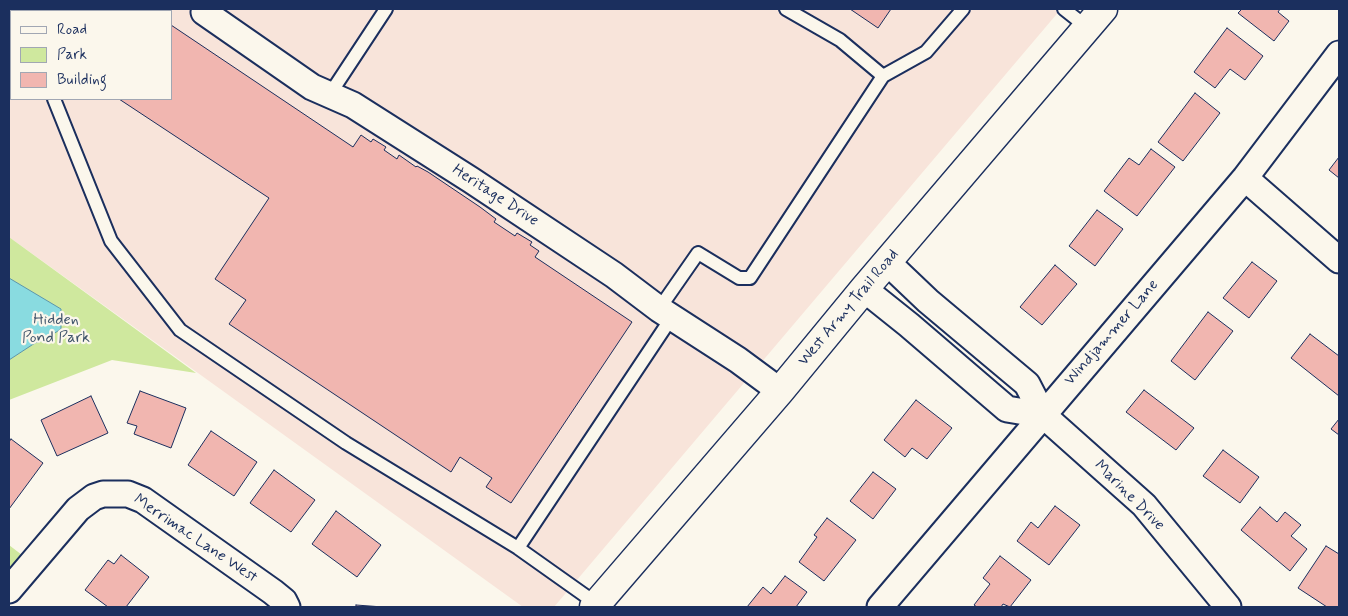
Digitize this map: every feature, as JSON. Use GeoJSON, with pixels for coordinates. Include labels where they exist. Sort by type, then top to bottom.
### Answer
{"type":"FeatureCollection","features":[{"type":"Feature","properties":{"kind":"main road","name":"West Army Trail Road"},"geometry":{"type":"LineString","coordinates":[[595,606],[780,391],[864,289],[1095,18]]}},
{"type":"Feature","properties":{"kind":"street","name":"Heritage Drive"},"geometry":{"type":"LineString","coordinates":[[205,10],[312,87],[353,105],[430,154],[614,275],[780,391]]}},
{"type":"Feature","properties":{"kind":"street","name":"Windjammer Lane"},"geometry":{"type":"LineString","coordinates":[[880,607],[1245,178],[1339,54]]}},
{"type":"Feature","properties":{"kind":"street"},"geometry":{"type":"LineString","coordinates":[[1245,178],[1339,260]]}},
{"type":"Feature","properties":{"kind":"street","name":"Marine Drive"},"geometry":{"type":"LineString","coordinates":[[887,262],[928,301],[1027,384],[1043,415],[1144,505],[1228,607]]}},
{"type":"Feature","properties":{"kind":"street"},"geometry":{"type":"LineString","coordinates":[[864,289],[1007,409],[1043,415]]}},
{"type":"Feature","properties":{"kind":"street","name":"Merrimac Lane West"},"geometry":{"type":"LineString","coordinates":[[9,590],[78,509],[94,497],[116,493],[128,494],[143,500],[274,592],[287,607]]}},
{"type":"Feature","properties":{"kind":"lane"},"geometry":{"type":"LineString","coordinates":[[330,94],[386,9]]}},
{"type":"Feature","properties":{"kind":"lane"},"geometry":{"type":"LineString","coordinates":[[786,9],[840,40],[883,76]]}},
{"type":"Feature","properties":{"kind":"lane"},"geometry":{"type":"LineString","coordinates":[[518,548],[666,313],[698,253],[740,278],[750,278],[883,76],[926,52],[961,9]]}},
{"type":"Feature","properties":{"kind":"lane"},"geometry":{"type":"LineString","coordinates":[[1064,9],[1095,18]]}},
{"type":"Feature","properties":{"kind":"lane"},"geometry":{"type":"LineString","coordinates":[[54,100],[111,242],[180,330],[346,443],[518,548],[595,606]]}},
{"type":"Feature","properties":{"kind":"shaded area"},"geometry":{"type":"Polygon","coordinates":[[[9,9],[1061,9],[554,607],[523,607],[9,237],[9,9]]]}},
{"type":"Feature","properties":{"kind":"green space","name":"Hidden Pond Park"},"geometry":{"type":"Polygon","coordinates":[[[9,237],[196,373],[112,360],[9,400],[9,237]]]}},
{"type":"Feature","properties":{"kind":"green space"},"geometry":{"type":"Polygon","coordinates":[[[9,545],[22,555],[9,570],[9,545]]]}},
{"type":"Feature","properties":{"kind":"water"},"geometry":{"type":"Polygon","coordinates":[[[9,278],[61,309],[61,329],[9,360],[9,278]]]}},
{"type":"Feature","properties":{"kind":"building"},"geometry":{"type":"Polygon","coordinates":[[[126,9],[157,9],[156,10],[126,9]]]}},
{"type":"Feature","properties":{"kind":"building"},"geometry":{"type":"Polygon","coordinates":[[[850,9],[891,9],[878,28],[850,9]]]}},
{"type":"Feature","properties":{"kind":"building"},"geometry":{"type":"Polygon","coordinates":[[[1242,9],[1280,9],[1278,12],[1289,21],[1274,41],[1238,13],[1242,9]]]}},
{"type":"Feature","properties":{"kind":"building"},"geometry":{"type":"Polygon","coordinates":[[[172,26],[353,147],[361,135],[371,142],[373,139],[386,147],[384,150],[397,159],[399,155],[416,167],[428,172],[496,219],[494,222],[515,236],[517,233],[532,242],[530,245],[539,251],[535,257],[632,322],[511,503],[486,487],[492,478],[460,457],[451,472],[229,324],[246,300],[215,279],[269,198],[121,100],[172,100],[172,26]]]}},
{"type":"Feature","properties":{"kind":"building"},"geometry":{"type":"Polygon","coordinates":[[[1227,28],[1263,56],[1245,80],[1230,69],[1215,88],[1194,72],[1227,28]]]}},
{"type":"Feature","properties":{"kind":"building"},"geometry":{"type":"Polygon","coordinates":[[[1195,93],[1220,113],[1183,161],[1158,142],[1195,93]]]}},
{"type":"Feature","properties":{"kind":"building"},"geometry":{"type":"Polygon","coordinates":[[[1151,149],[1175,167],[1137,216],[1104,191],[1129,158],[1139,165],[1151,149]]]}},
{"type":"Feature","properties":{"kind":"building"},"geometry":{"type":"Polygon","coordinates":[[[1339,157],[1339,178],[1329,170],[1339,157]]]}},
{"type":"Feature","properties":{"kind":"building"},"geometry":{"type":"Polygon","coordinates":[[[1097,210],[1123,229],[1095,266],[1069,246],[1097,210]]]}},
{"type":"Feature","properties":{"kind":"building"},"geometry":{"type":"Polygon","coordinates":[[[1252,262],[1277,281],[1249,318],[1223,298],[1252,262]]]}},
{"type":"Feature","properties":{"kind":"building"},"geometry":{"type":"Polygon","coordinates":[[[1055,265],[1077,284],[1042,325],[1020,307],[1055,265]]]}},
{"type":"Feature","properties":{"kind":"building"},"geometry":{"type":"Polygon","coordinates":[[[1208,312],[1233,331],[1195,380],[1171,361],[1208,312]]]}},
{"type":"Feature","properties":{"kind":"building"},"geometry":{"type":"Polygon","coordinates":[[[1310,334],[1339,356],[1339,396],[1291,358],[1310,334]]]}},
{"type":"Feature","properties":{"kind":"building"},"geometry":{"type":"Polygon","coordinates":[[[1144,390],[1194,428],[1176,450],[1126,412],[1144,390]]]}},
{"type":"Feature","properties":{"kind":"building"},"geometry":{"type":"Polygon","coordinates":[[[140,391],[186,408],[171,448],[134,434],[137,426],[127,423],[140,391]]]}},
{"type":"Feature","properties":{"kind":"building"},"geometry":{"type":"Polygon","coordinates":[[[91,396],[108,433],[57,456],[41,420],[91,396]]]}},
{"type":"Feature","properties":{"kind":"building"},"geometry":{"type":"Polygon","coordinates":[[[916,400],[952,428],[927,459],[912,448],[905,457],[884,440],[916,400]]]}},
{"type":"Feature","properties":{"kind":"building"},"geometry":{"type":"Polygon","coordinates":[[[1339,419],[1339,435],[1331,429],[1339,419]]]}},
{"type":"Feature","properties":{"kind":"building"},"geometry":{"type":"Polygon","coordinates":[[[211,431],[257,462],[234,496],[188,465],[211,431]]]}},
{"type":"Feature","properties":{"kind":"building"},"geometry":{"type":"Polygon","coordinates":[[[11,439],[43,463],[9,509],[9,442],[11,439]]]}},
{"type":"Feature","properties":{"kind":"building"},"geometry":{"type":"Polygon","coordinates":[[[1223,450],[1259,477],[1240,503],[1203,476],[1223,450]]]}},
{"type":"Feature","properties":{"kind":"building"},"geometry":{"type":"Polygon","coordinates":[[[274,470],[315,500],[291,532],[250,503],[274,470]]]}},
{"type":"Feature","properties":{"kind":"building"},"geometry":{"type":"Polygon","coordinates":[[[873,472],[896,489],[873,519],[850,501],[873,472]]]}},
{"type":"Feature","properties":{"kind":"building"},"geometry":{"type":"Polygon","coordinates":[[[1055,506],[1080,525],[1049,565],[1017,541],[1031,522],[1038,528],[1055,506]]]}},
{"type":"Feature","properties":{"kind":"building"},"geometry":{"type":"Polygon","coordinates":[[[1260,507],[1277,522],[1285,512],[1301,525],[1291,536],[1307,549],[1290,571],[1241,530],[1260,507]]]}},
{"type":"Feature","properties":{"kind":"building"},"geometry":{"type":"Polygon","coordinates":[[[336,511],[381,545],[357,577],[312,544],[336,511]]]}},
{"type":"Feature","properties":{"kind":"building"},"geometry":{"type":"Polygon","coordinates":[[[827,518],[856,540],[824,581],[799,562],[817,537],[814,535],[827,518]]]}},
{"type":"Feature","properties":{"kind":"building"},"geometry":{"type":"Polygon","coordinates":[[[1326,546],[1339,554],[1339,607],[1327,607],[1298,588],[1326,546]]]}},
{"type":"Feature","properties":{"kind":"building"},"geometry":{"type":"Polygon","coordinates":[[[121,555],[149,577],[126,607],[108,607],[85,590],[108,560],[114,564],[121,555]]]}},
{"type":"Feature","properties":{"kind":"building"},"geometry":{"type":"Polygon","coordinates":[[[1000,556],[1031,580],[1010,607],[1003,604],[1001,607],[977,607],[974,605],[990,584],[983,578],[1000,556]]]}},
{"type":"Feature","properties":{"kind":"building"},"geometry":{"type":"Polygon","coordinates":[[[785,576],[807,592],[796,607],[747,607],[763,587],[771,594],[785,576]]]}},
{"type":"Feature","properties":{"kind":"building"},"geometry":{"type":"Polygon","coordinates":[[[356,605],[383,607],[356,607],[356,605]]]}}]}
